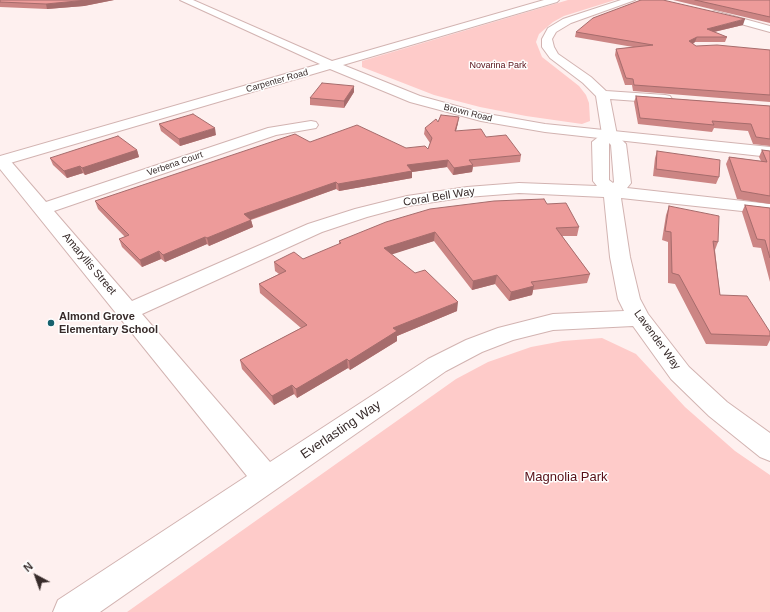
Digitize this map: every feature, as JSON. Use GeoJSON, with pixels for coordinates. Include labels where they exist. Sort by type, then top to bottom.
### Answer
{"type":"FeatureCollection","features":[{"type":"Feature","properties":{"kind":"street","name":"Brown Road"},"geometry":{"type":"LineString","coordinates":[[185,0],[332,65],[415,99],[481,117],[545,128],[610,136],[770,152]]}},
{"type":"Feature","properties":{"kind":"street","name":"Carpenter Road"},"geometry":{"type":"LineString","coordinates":[[1,161],[554,0]]}},
{"type":"Feature","properties":{"kind":"street"},"geometry":{"type":"LineString","coordinates":[[612,192],[623,183],[618,144],[610,136],[602,95],[587,80],[554,56],[548,47],[547,39],[552,30],[566,21],[630,0]]}},
{"type":"Feature","properties":{"kind":"street"},"geometry":{"type":"LineString","coordinates":[[706,12],[746,21],[770,29]]}},
{"type":"Feature","properties":{"kind":"street"},"geometry":{"type":"LineString","coordinates":[[602,95],[676,100]]}},
{"type":"Feature","properties":{"kind":"street","name":"Verbena Court"},"geometry":{"type":"LineString","coordinates":[[42,209],[273,131],[310,125]]}},
{"type":"Feature","properties":{"kind":"street","name":"Amaryllis Street"},"geometry":{"type":"LineString","coordinates":[[1,161],[129,311],[267,479]]}},
{"type":"Feature","properties":{"kind":"street","name":"Coral Bell Way"},"geometry":{"type":"LineString","coordinates":[[129,311],[315,228],[401,203],[467,192],[519,188],[612,192],[770,210]]}},
{"type":"Feature","properties":{"kind":"street","name":"Lavender Way"},"geometry":{"type":"LineString","coordinates":[[612,192],[620,257],[629,299],[639,318],[680,373],[718,409],[770,449]]}},
{"type":"Feature","properties":{"kind":"street","name":"Everlasting Way"},"geometry":{"type":"LineString","coordinates":[[70,612],[437,365],[474,346],[506,334],[553,322],[639,318]]}},
{"type":"Feature","properties":{"kind":"green space","name":"Novarina Park"},"geometry":{"type":"Polygon","coordinates":[[[568,0],[615,0],[564,16],[553,22],[539,34],[536,42],[542,57],[579,86],[586,95],[589,103],[590,121],[582,124],[526,116],[480,107],[434,95],[362,67],[362,61],[568,0]]]}},
{"type":"Feature","properties":{"kind":"green space","name":"Magnolia Park"},"geometry":{"type":"Polygon","coordinates":[[[602,338],[636,354],[685,407],[735,451],[770,475],[770,612],[127,612],[456,379],[488,362],[531,347],[563,341],[602,338]]]}},
{"type":"Feature","properties":{"kind":"building"},"geometry":{"type":"Polygon","coordinates":[[[0,0],[87,0],[46,4],[0,2],[0,0]]]}},
{"type":"Feature","properties":{"kind":"building"},"geometry":{"type":"Polygon","coordinates":[[[641,0],[663,0],[745,19],[707,29],[727,37],[697,37],[689,41],[696,46],[717,45],[770,50],[770,95],[634,85],[633,79],[626,78],[616,49],[653,45],[576,32],[593,18],[641,0]]]}},
{"type":"Feature","properties":{"kind":"building"},"geometry":{"type":"Polygon","coordinates":[[[695,0],[770,0],[770,17],[695,0]]]}},
{"type":"Feature","properties":{"kind":"building"},"geometry":{"type":"Polygon","coordinates":[[[322,83],[354,86],[344,101],[310,98],[322,83]]]}},
{"type":"Feature","properties":{"kind":"building"},"geometry":{"type":"Polygon","coordinates":[[[636,96],[770,106],[770,139],[756,137],[751,124],[712,121],[714,125],[640,118],[636,96]]]}},
{"type":"Feature","properties":{"kind":"building"},"geometry":{"type":"Polygon","coordinates":[[[193,114],[215,128],[179,139],[159,124],[193,114]]]}},
{"type":"Feature","properties":{"kind":"building"},"geometry":{"type":"Polygon","coordinates":[[[441,115],[459,117],[455,131],[481,129],[486,137],[506,135],[521,155],[469,160],[473,165],[454,168],[448,160],[407,165],[412,171],[338,184],[336,182],[244,214],[251,220],[207,238],[205,237],[163,255],[159,251],[140,260],[119,239],[129,235],[95,201],[295,134],[310,142],[357,125],[406,148],[425,146],[428,149],[432,138],[425,128],[436,119],[438,122],[441,115]]]}},
{"type":"Feature","properties":{"kind":"building"},"geometry":{"type":"Polygon","coordinates":[[[118,136],[137,150],[82,168],[80,166],[64,171],[50,158],[118,136]]]}},
{"type":"Feature","properties":{"kind":"building"},"geometry":{"type":"Polygon","coordinates":[[[762,150],[770,151],[770,196],[741,191],[729,157],[767,162],[762,150]]]}},
{"type":"Feature","properties":{"kind":"building"},"geometry":{"type":"Polygon","coordinates":[[[657,151],[720,160],[719,177],[656,169],[657,151]]]}},
{"type":"Feature","properties":{"kind":"building"},"geometry":{"type":"Polygon","coordinates":[[[544,199],[547,204],[566,203],[579,227],[556,228],[590,274],[531,282],[534,286],[511,292],[497,275],[473,281],[435,232],[384,248],[415,273],[425,270],[458,302],[393,328],[397,331],[349,361],[347,359],[296,389],[292,385],[272,396],[240,360],[307,325],[259,284],[286,271],[274,262],[294,252],[303,259],[341,243],[339,241],[386,222],[430,209],[494,201],[544,199]]]}},
{"type":"Feature","properties":{"kind":"building"},"geometry":{"type":"Polygon","coordinates":[[[745,205],[770,208],[770,258],[765,240],[757,239],[745,205]]]}},
{"type":"Feature","properties":{"kind":"building"},"geometry":{"type":"Polygon","coordinates":[[[669,206],[719,216],[718,242],[713,241],[720,295],[747,296],[770,332],[770,336],[711,334],[679,275],[672,273],[671,232],[665,231],[669,206]]]}},
{"type":"Feature","properties":{"kind":"place","name":"Almond Grove Elementary School"},"geometry":{"type":"Point","coordinates":[51,323]}}]}
